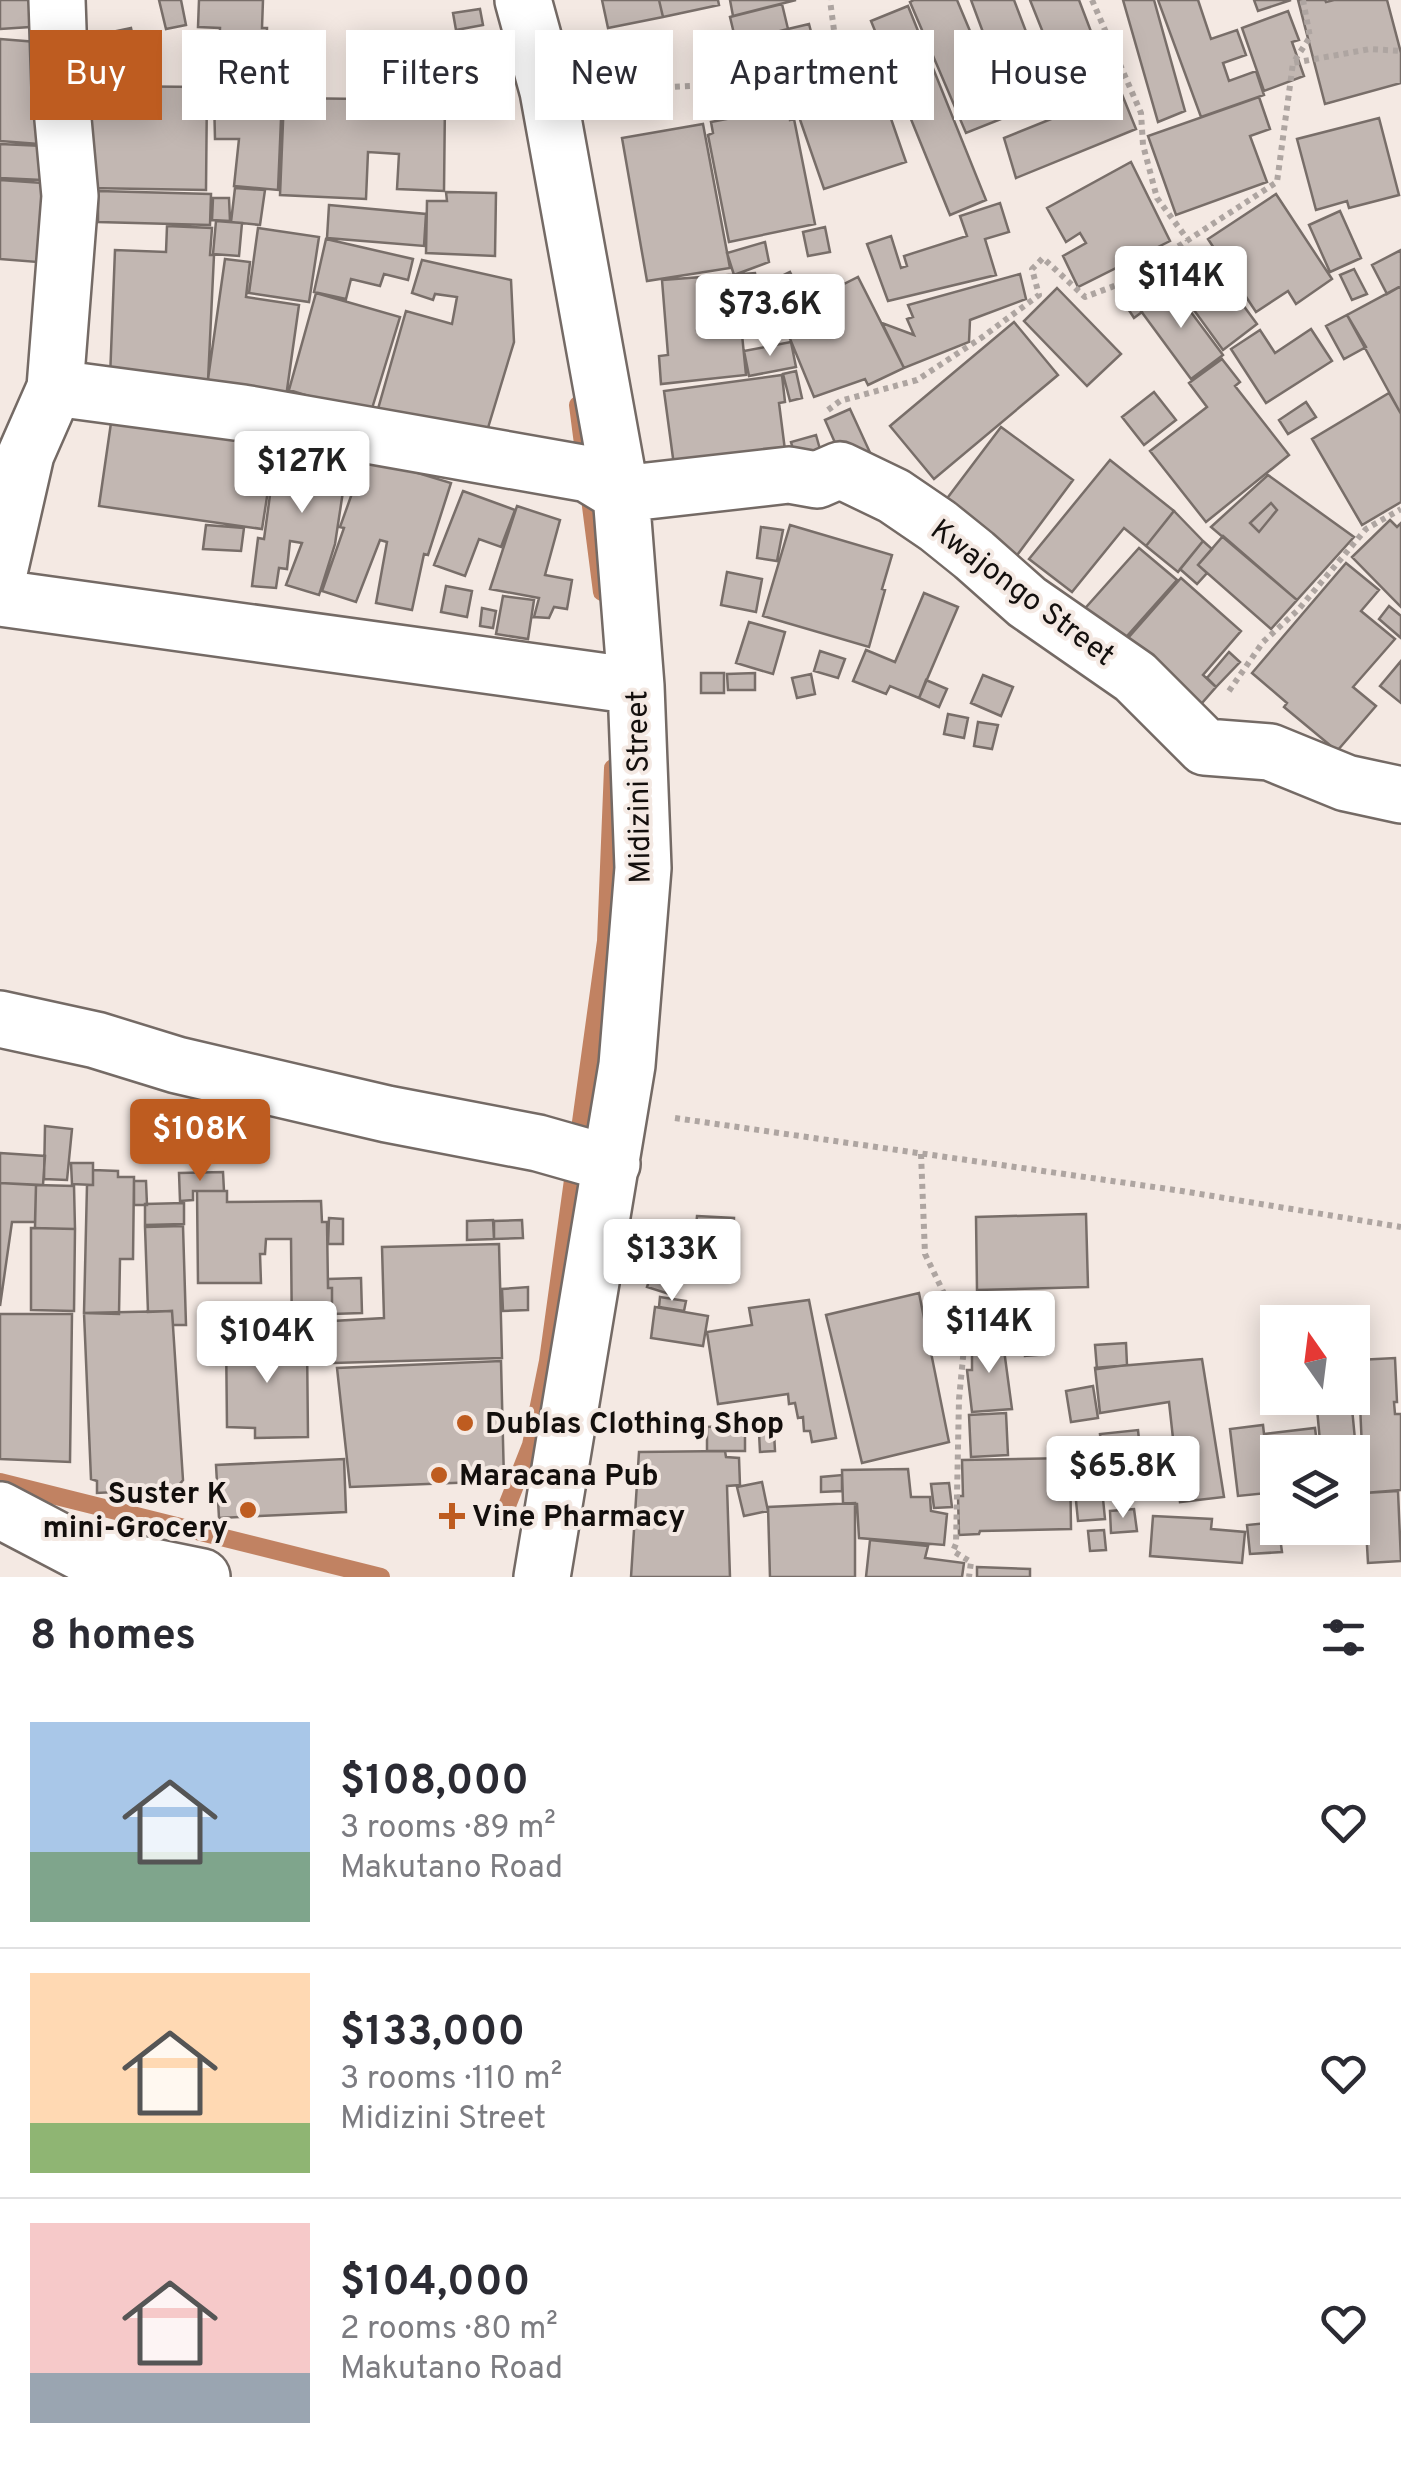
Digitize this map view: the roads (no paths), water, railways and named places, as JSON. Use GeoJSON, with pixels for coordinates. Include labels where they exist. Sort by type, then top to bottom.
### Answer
{"type":"FeatureCollection","features":[{"type":"Feature","properties":{"kind":"street"},"geometry":{"type":"LineString","coordinates":[[0,568],[26,454],[55,388],[70,196],[57,0]]}},
{"type":"Feature","properties":{"kind":"street","name":"Midizini Street"},"geometry":{"type":"LineString","coordinates":[[523,0],[548,91],[621,494],[636,686],[643,868],[627,1066],[542,1577]]}},
{"type":"Feature","properties":{"kind":"street"},"geometry":{"type":"LineString","coordinates":[[55,388],[242,413],[588,474],[621,494]]}},
{"type":"Feature","properties":{"kind":"street","name":"Kwajongo Street"},"geometry":{"type":"LineString","coordinates":[[621,494],[788,475],[817,480],[840,470],[894,496],[974,555],[1027,602],[1135,676],[1205,747],[1270,752],[1346,783],[1401,795]]}},
{"type":"Feature","properties":{"kind":"street"},"geometry":{"type":"LineString","coordinates":[[0,598],[636,686]]}},
{"type":"Feature","properties":{"kind":"street"},"geometry":{"type":"LineString","coordinates":[[0,1018],[96,1040],[177,1065],[388,1114],[538,1143],[612,1164]]}},
{"type":"Feature","properties":{"kind":"street"},"geometry":{"type":"LineString","coordinates":[[0,1510],[80,1552],[202,1577]]}},
{"type":"Feature","properties":{"kind":"waterway"},"geometry":{"type":"LineString","coordinates":[[578,405],[602,592]]}},
{"type":"Feature","properties":{"kind":"waterway"},"geometry":{"type":"LineString","coordinates":[[501,1521],[531,1445],[548,1361],[606,941],[613,768]]}},
{"type":"Feature","properties":{"kind":"waterway"},"geometry":{"type":"LineString","coordinates":[[0,1482],[381,1577]]}},
{"type":"Feature","properties":{"kind":"place","name":"Dublas Clothing Shop"},"geometry":{"type":"Point","coordinates":[465,1423]}},
{"type":"Feature","properties":{"kind":"place","name":"Maracana Pub"},"geometry":{"type":"Point","coordinates":[439,1475]}},
{"type":"Feature","properties":{"kind":"place","name":"Suster K mini-Grocery"},"geometry":{"type":"Point","coordinates":[248,1510]}},
{"type":"Feature","properties":{"kind":"place","name":"Vine Pharmacy"},"geometry":{"type":"Point","coordinates":[452,1516]}}]}
